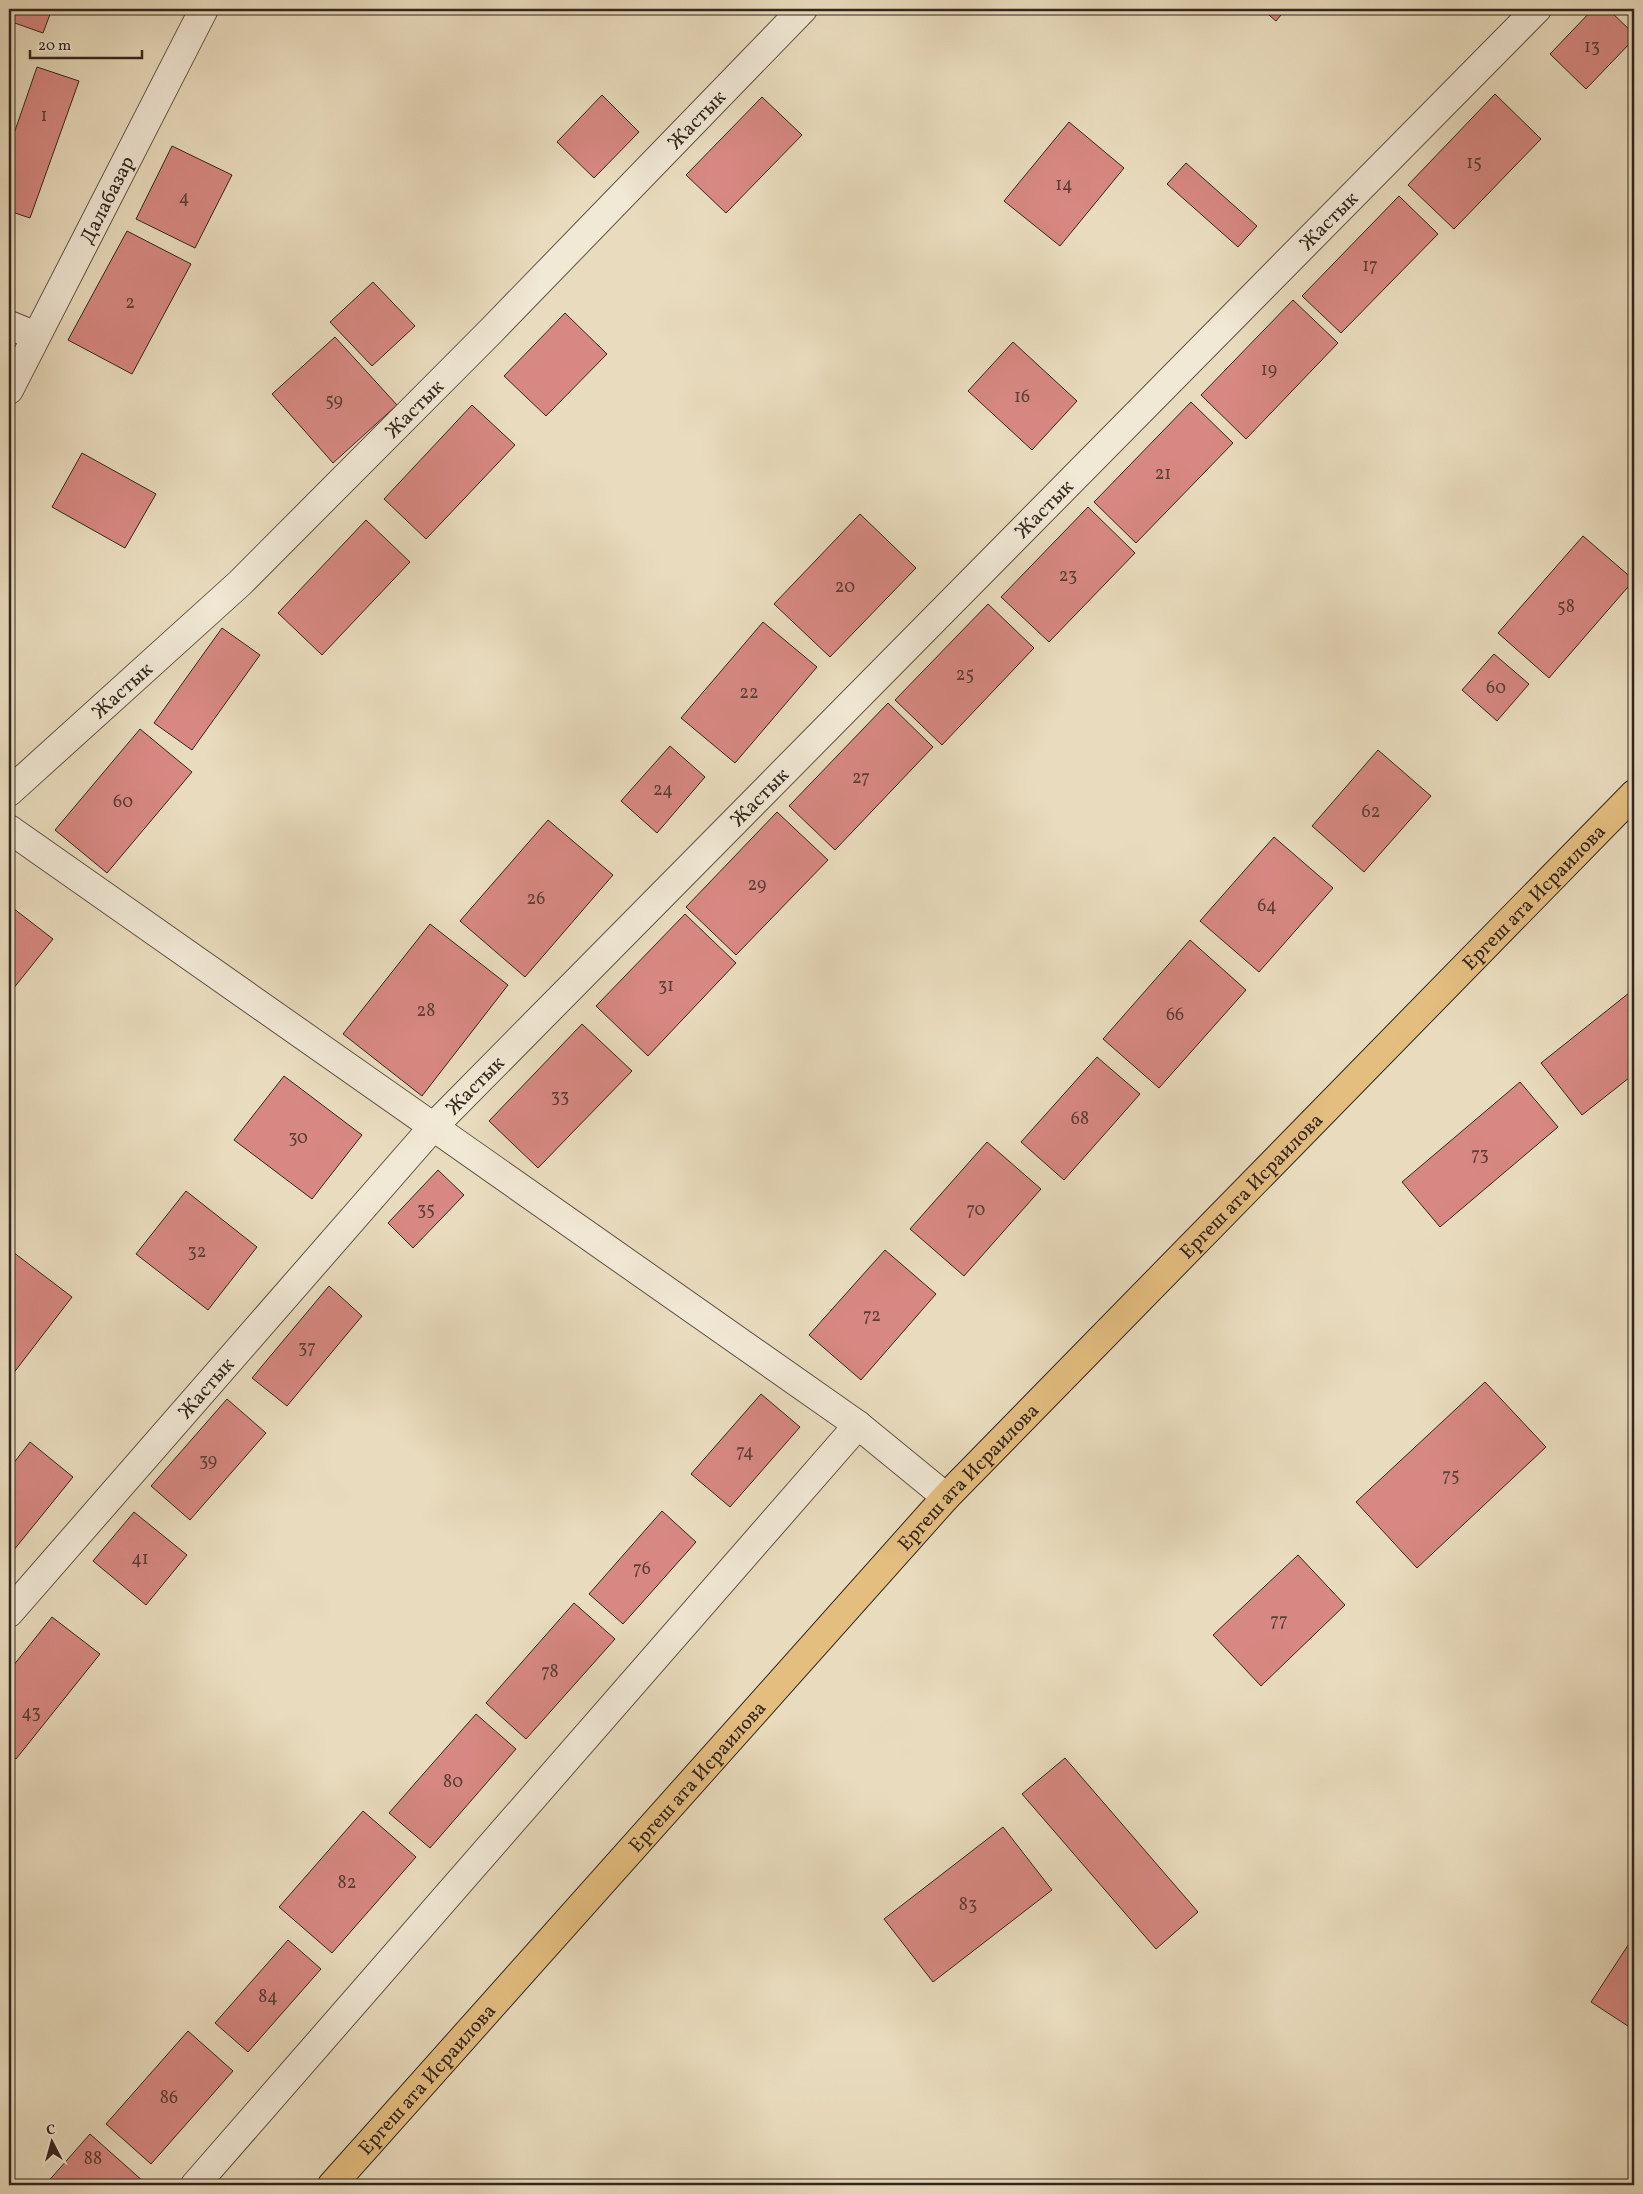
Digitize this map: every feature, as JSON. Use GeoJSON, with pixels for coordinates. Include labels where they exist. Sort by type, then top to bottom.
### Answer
{"type":"FeatureCollection","features":[{"type":"Feature","properties":{"kind":"main road","name":"Ергеш ата Исраилова"},"geometry":{"type":"LineString","coordinates":[[332,2185],[946,1497],[1634,794]]}},
{"type":"Feature","properties":{"kind":"street","name":"Далабазар"},"geometry":{"type":"LineString","coordinates":[[9,390],[204,9]]}},
{"type":"Feature","properties":{"kind":"street","name":"Жастык"},"geometry":{"type":"LineString","coordinates":[[9,792],[240,583],[498,323],[803,9]]}},
{"type":"Feature","properties":{"kind":"street","name":"Жастык"},"geometry":{"type":"LineString","coordinates":[[9,1613],[433,1127],[1537,9]]}},
{"type":"Feature","properties":{"kind":"street"},"geometry":{"type":"LineString","coordinates":[[9,325],[36,336]]}},
{"type":"Feature","properties":{"kind":"street"},"geometry":{"type":"LineString","coordinates":[[9,829],[858,1426],[946,1497]]}},
{"type":"Feature","properties":{"kind":"street"},"geometry":{"type":"LineString","coordinates":[[195,2185],[858,1426]]}},
{"type":"Feature","properties":{"kind":"building"},"geometry":{"type":"Polygon","coordinates":[[[9,9],[52,9],[43,33],[9,21],[9,9]]]}},
{"type":"Feature","properties":{"kind":"building"},"geometry":{"type":"Polygon","coordinates":[[[1262,9],[1286,9],[1276,21],[1262,9]]]}},
{"type":"Feature","properties":{"kind":"building"},"geometry":{"type":"Polygon","coordinates":[[[1593,9],[1608,9],[1634,34],[1634,39],[1586,89],[1550,54],[1593,9]]]}},
{"type":"Feature","properties":{"kind":"building"},"geometry":{"type":"Polygon","coordinates":[[[37,67],[79,81],[30,218],[9,211],[9,148],[37,67]]]}},
{"type":"Feature","properties":{"kind":"building"},"geometry":{"type":"Polygon","coordinates":[[[1495,94],[1541,139],[1454,229],[1408,185],[1495,94]]]}},
{"type":"Feature","properties":{"kind":"building"},"geometry":{"type":"Polygon","coordinates":[[[602,95],[639,132],[594,178],[557,142],[602,95]]]}},
{"type":"Feature","properties":{"kind":"building"},"geometry":{"type":"Polygon","coordinates":[[[762,97],[802,135],[726,213],[686,175],[762,97]]]}},
{"type":"Feature","properties":{"kind":"building"},"geometry":{"type":"Polygon","coordinates":[[[1069,122],[1124,168],[1060,246],[1004,201],[1069,122]]]}},
{"type":"Feature","properties":{"kind":"building"},"geometry":{"type":"Polygon","coordinates":[[[172,146],[232,175],[195,248],[136,219],[172,146]]]}},
{"type":"Feature","properties":{"kind":"building"},"geometry":{"type":"Polygon","coordinates":[[[1186,163],[1257,226],[1238,247],[1167,184],[1186,163]]]}},
{"type":"Feature","properties":{"kind":"building"},"geometry":{"type":"Polygon","coordinates":[[[1399,196],[1438,234],[1341,333],[1302,296],[1399,196]]]}},
{"type":"Feature","properties":{"kind":"building"},"geometry":{"type":"Polygon","coordinates":[[[127,231],[191,264],[132,374],[68,340],[127,231]]]}},
{"type":"Feature","properties":{"kind":"building"},"geometry":{"type":"Polygon","coordinates":[[[373,282],[415,326],[372,366],[330,322],[373,282]]]}},
{"type":"Feature","properties":{"kind":"building"},"geometry":{"type":"Polygon","coordinates":[[[1293,300],[1338,343],[1246,439],[1201,395],[1293,300]]]}},
{"type":"Feature","properties":{"kind":"building"},"geometry":{"type":"Polygon","coordinates":[[[565,313],[607,354],[546,416],[504,376],[565,313]]]}},
{"type":"Feature","properties":{"kind":"building"},"geometry":{"type":"Polygon","coordinates":[[[335,337],[397,405],[333,463],[272,394],[335,337]]]}},
{"type":"Feature","properties":{"kind":"building"},"geometry":{"type":"Polygon","coordinates":[[[1013,342],[1077,401],[1032,450],[968,391],[1013,342]]]}},
{"type":"Feature","properties":{"kind":"building"},"geometry":{"type":"Polygon","coordinates":[[[1191,402],[1233,443],[1136,543],[1094,502],[1191,402]]]}},
{"type":"Feature","properties":{"kind":"building"},"geometry":{"type":"Polygon","coordinates":[[[472,405],[515,445],[426,539],[384,499],[472,405]]]}},
{"type":"Feature","properties":{"kind":"building"},"geometry":{"type":"Polygon","coordinates":[[[82,453],[156,494],[125,548],[52,507],[82,453]]]}},
{"type":"Feature","properties":{"kind":"building"},"geometry":{"type":"Polygon","coordinates":[[[1088,507],[1135,553],[1049,642],[1001,597],[1088,507]]]}},
{"type":"Feature","properties":{"kind":"building"},"geometry":{"type":"Polygon","coordinates":[[[860,514],[916,568],[830,657],[774,604],[860,514]]]}},
{"type":"Feature","properties":{"kind":"building"},"geometry":{"type":"Polygon","coordinates":[[[366,520],[410,562],[322,655],[278,613],[366,520]]]}},
{"type":"Feature","properties":{"kind":"building"},"geometry":{"type":"Polygon","coordinates":[[[1583,536],[1634,580],[1549,678],[1498,633],[1583,536]]]}},
{"type":"Feature","properties":{"kind":"building"},"geometry":{"type":"Polygon","coordinates":[[[988,604],[1034,648],[942,745],[895,700],[988,604]]]}},
{"type":"Feature","properties":{"kind":"building"},"geometry":{"type":"Polygon","coordinates":[[[763,622],[817,667],[735,763],[681,718],[763,622]]]}},
{"type":"Feature","properties":{"kind":"building"},"geometry":{"type":"Polygon","coordinates":[[[222,628],[260,655],[192,750],[154,723],[222,628]]]}},
{"type":"Feature","properties":{"kind":"building"},"geometry":{"type":"Polygon","coordinates":[[[1494,654],[1529,684],[1497,721],[1462,690],[1494,654]]]}},
{"type":"Feature","properties":{"kind":"building"},"geometry":{"type":"Polygon","coordinates":[[[888,703],[933,747],[835,850],[789,806],[888,703]]]}},
{"type":"Feature","properties":{"kind":"building"},"geometry":{"type":"Polygon","coordinates":[[[140,729],[192,772],[107,873],[55,830],[140,729]]]}},
{"type":"Feature","properties":{"kind":"building"},"geometry":{"type":"Polygon","coordinates":[[[670,746],[705,777],[657,833],[621,801],[670,746]]]}},
{"type":"Feature","properties":{"kind":"building"},"geometry":{"type":"Polygon","coordinates":[[[1378,750],[1431,796],[1364,872],[1312,826],[1378,750]]]}},
{"type":"Feature","properties":{"kind":"building"},"geometry":{"type":"Polygon","coordinates":[[[777,812],[828,860],[736,955],[686,907],[777,812]]]}},
{"type":"Feature","properties":{"kind":"building"},"geometry":{"type":"Polygon","coordinates":[[[548,820],[613,875],[525,977],[460,921],[548,820]]]}},
{"type":"Feature","properties":{"kind":"building"},"geometry":{"type":"Polygon","coordinates":[[[1274,837],[1333,888],[1259,972],[1200,921],[1274,837]]]}},
{"type":"Feature","properties":{"kind":"building"},"geometry":{"type":"Polygon","coordinates":[[[9,905],[53,939],[9,994],[9,905]]]}},
{"type":"Feature","properties":{"kind":"building"},"geometry":{"type":"Polygon","coordinates":[[[685,914],[736,963],[648,1056],[596,1006],[685,914]]]}},
{"type":"Feature","properties":{"kind":"building"},"geometry":{"type":"Polygon","coordinates":[[[430,924],[508,985],[422,1096],[343,1034],[430,924]]]}},
{"type":"Feature","properties":{"kind":"building"},"geometry":{"type":"Polygon","coordinates":[[[1190,940],[1246,990],[1159,1088],[1103,1039],[1190,940]]]}},
{"type":"Feature","properties":{"kind":"building"},"geometry":{"type":"Polygon","coordinates":[[[1634,989],[1634,1074],[1582,1115],[1541,1063],[1634,989]]]}},
{"type":"Feature","properties":{"kind":"building"},"geometry":{"type":"Polygon","coordinates":[[[582,1024],[632,1071],[538,1168],[489,1121],[582,1024]]]}},
{"type":"Feature","properties":{"kind":"building"},"geometry":{"type":"Polygon","coordinates":[[[1097,1057],[1140,1094],[1064,1180],[1021,1142],[1097,1057]]]}},
{"type":"Feature","properties":{"kind":"building"},"geometry":{"type":"Polygon","coordinates":[[[284,1076],[362,1135],[312,1199],[234,1140],[284,1076]]]}},
{"type":"Feature","properties":{"kind":"building"},"geometry":{"type":"Polygon","coordinates":[[[1520,1082],[1558,1127],[1440,1227],[1402,1182],[1520,1082]]]}},
{"type":"Feature","properties":{"kind":"building"},"geometry":{"type":"Polygon","coordinates":[[[987,1142],[1041,1189],[964,1276],[910,1229],[987,1142]]]}},
{"type":"Feature","properties":{"kind":"building"},"geometry":{"type":"Polygon","coordinates":[[[438,1170],[464,1195],[413,1248],[388,1223],[438,1170]]]}},
{"type":"Feature","properties":{"kind":"building"},"geometry":{"type":"Polygon","coordinates":[[[186,1191],[257,1247],[208,1310],[136,1254],[186,1191]]]}},
{"type":"Feature","properties":{"kind":"building"},"geometry":{"type":"Polygon","coordinates":[[[9,1249],[72,1297],[9,1379],[9,1249]]]}},
{"type":"Feature","properties":{"kind":"building"},"geometry":{"type":"Polygon","coordinates":[[[885,1250],[936,1294],[861,1380],[809,1335],[885,1250]]]}},
{"type":"Feature","properties":{"kind":"building"},"geometry":{"type":"Polygon","coordinates":[[[329,1286],[362,1316],[287,1406],[252,1378],[329,1286]]]}},
{"type":"Feature","properties":{"kind":"building"},"geometry":{"type":"Polygon","coordinates":[[[1485,1382],[1546,1447],[1417,1568],[1356,1502],[1485,1382]]]}},
{"type":"Feature","properties":{"kind":"building"},"geometry":{"type":"Polygon","coordinates":[[[761,1394],[800,1427],[730,1507],[691,1474],[761,1394]]]}},
{"type":"Feature","properties":{"kind":"building"},"geometry":{"type":"Polygon","coordinates":[[[227,1399],[266,1433],[190,1520],[151,1486],[227,1399]]]}},
{"type":"Feature","properties":{"kind":"building"},"geometry":{"type":"Polygon","coordinates":[[[30,1442],[73,1477],[9,1556],[9,1469],[30,1442]]]}},
{"type":"Feature","properties":{"kind":"building"},"geometry":{"type":"Polygon","coordinates":[[[662,1511],[696,1542],[623,1624],[589,1594],[662,1511]]]}},
{"type":"Feature","properties":{"kind":"building"},"geometry":{"type":"Polygon","coordinates":[[[134,1512],[187,1555],[146,1605],[93,1561],[134,1512]]]}},
{"type":"Feature","properties":{"kind":"building"},"geometry":{"type":"Polygon","coordinates":[[[1298,1555],[1345,1605],[1261,1686],[1213,1635],[1298,1555]]]}},
{"type":"Feature","properties":{"kind":"building"},"geometry":{"type":"Polygon","coordinates":[[[574,1603],[615,1639],[526,1739],[486,1703],[574,1603]]]}},
{"type":"Feature","properties":{"kind":"building"},"geometry":{"type":"Polygon","coordinates":[[[52,1617],[100,1654],[16,1759],[9,1754],[9,1671],[52,1617]]]}},
{"type":"Feature","properties":{"kind":"building"},"geometry":{"type":"Polygon","coordinates":[[[476,1714],[516,1749],[430,1848],[389,1813],[476,1714]]]}},
{"type":"Feature","properties":{"kind":"building"},"geometry":{"type":"Polygon","coordinates":[[[1065,1758],[1198,1912],[1156,1949],[1022,1794],[1065,1758]]]}},
{"type":"Feature","properties":{"kind":"building"},"geometry":{"type":"Polygon","coordinates":[[[363,1811],[416,1857],[332,1953],[279,1907],[363,1811]]]}},
{"type":"Feature","properties":{"kind":"building"},"geometry":{"type":"Polygon","coordinates":[[[1003,1827],[1052,1890],[933,1982],[884,1919],[1003,1827]]]}},
{"type":"Feature","properties":{"kind":"building"},"geometry":{"type":"Polygon","coordinates":[[[1634,1936],[1634,2030],[1591,2002],[1634,1936]]]}},
{"type":"Feature","properties":{"kind":"building"},"geometry":{"type":"Polygon","coordinates":[[[288,1940],[321,1969],[248,2052],[215,2023],[288,1940]]]}},
{"type":"Feature","properties":{"kind":"building"},"geometry":{"type":"Polygon","coordinates":[[[188,2031],[233,2071],[151,2164],[106,2124],[188,2031]]]}},
{"type":"Feature","properties":{"kind":"building"},"geometry":{"type":"Polygon","coordinates":[[[90,2134],[144,2182],[141,2185],[45,2185],[90,2134]]]}}]}
